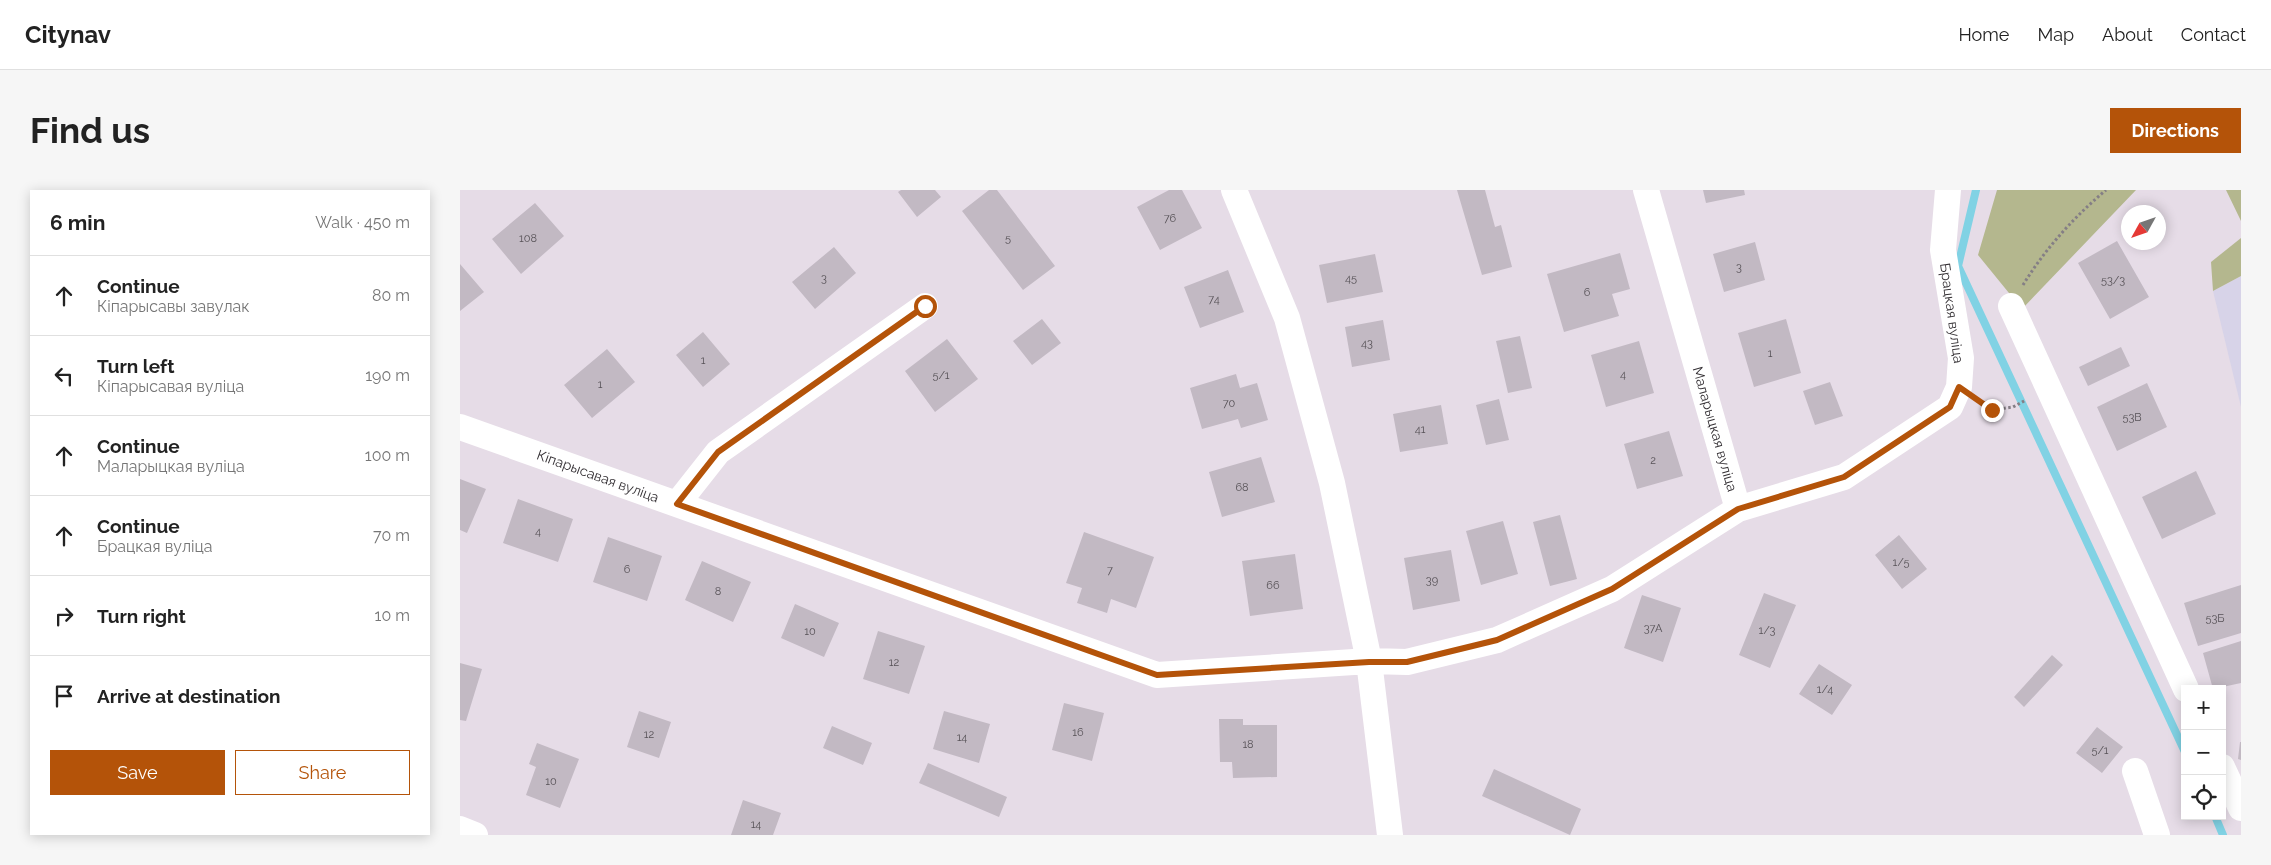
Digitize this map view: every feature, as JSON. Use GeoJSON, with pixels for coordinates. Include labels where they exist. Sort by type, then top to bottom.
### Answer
{"type":"FeatureCollection","features":[{"type":"Feature","properties":{"kind":"street"},"geometry":{"type":"LineString","coordinates":[[1234,190],[1290,327],[1332,483],[1369,662],[1390,835]]}},
{"type":"Feature","properties":{"kind":"street","name":"Маларыцкая вуліца"},"geometry":{"type":"LineString","coordinates":[[1369,662],[1407,662],[1497,640],[1612,589],[1738,509],[1646,190]]}},
{"type":"Feature","properties":{"kind":"street","name":"Брацкая вуліца"},"geometry":{"type":"LineString","coordinates":[[1738,509],[1844,477],[1950,407],[1959,387],[1961,358],[1943,250],[1948,190]]}},
{"type":"Feature","properties":{"kind":"street"},"geometry":{"type":"LineString","coordinates":[[677,504],[718,452],[925,306]]}},
{"type":"Feature","properties":{"kind":"street"},"geometry":{"type":"LineString","coordinates":[[2011,306],[2184,685]]}},
{"type":"Feature","properties":{"kind":"street","name":"Кіпарысавая вуліца"},"geometry":{"type":"LineString","coordinates":[[460,427],[1157,675],[1369,662]]}},
{"type":"Feature","properties":{"kind":"street"},"geometry":{"type":"LineString","coordinates":[[2135,771],[2157,835]]}},
{"type":"Feature","properties":{"kind":"street"},"geometry":{"type":"LineString","coordinates":[[2226,775],[2241,808]]}},
{"type":"Feature","properties":{"kind":"street"},"geometry":{"type":"LineString","coordinates":[[460,830],[475,835]]}},
{"type":"Feature","properties":{"kind":"path"},"geometry":{"type":"LineString","coordinates":[[2011,306],[2038,261],[2088,206],[2106,190]]}},
{"type":"Feature","properties":{"kind":"path"},"geometry":{"type":"LineString","coordinates":[[1959,387],[1992,410],[2013,407],[2030,397]]}},
{"type":"Feature","properties":{"kind":"shaded area"},"geometry":{"type":"Polygon","coordinates":[[[2241,276],[2241,407],[2213,291],[2241,276]]]}},
{"type":"Feature","properties":{"kind":"green space"},"geometry":{"type":"Polygon","coordinates":[[[1997,190],[2136,190],[2022,309],[1978,255],[1997,190]]]}},
{"type":"Feature","properties":{"kind":"green space"},"geometry":{"type":"Polygon","coordinates":[[[2226,190],[2241,190],[2241,221],[2226,190]]]}},
{"type":"Feature","properties":{"kind":"green space"},"geometry":{"type":"Polygon","coordinates":[[[2241,238],[2241,276],[2213,291],[2211,262],[2241,238]]]}},
{"type":"Feature","properties":{"kind":"building"},"geometry":{"type":"Polygon","coordinates":[[[901,190],[935,190],[941,197],[917,217],[898,192],[901,190]]]}},
{"type":"Feature","properties":{"kind":"building"},"geometry":{"type":"Polygon","coordinates":[[[989,190],[997,190],[1055,266],[1023,290],[962,211],[989,190]]]}},
{"type":"Feature","properties":{"kind":"building"},"geometry":{"type":"Polygon","coordinates":[[[1169,190],[1182,190],[1202,228],[1160,250],[1137,207],[1169,190]]]}},
{"type":"Feature","properties":{"kind":"building"},"geometry":{"type":"Polygon","coordinates":[[[1457,190],[1485,190],[1495,227],[1501,225],[1512,267],[1482,275],[1457,190]]]}},
{"type":"Feature","properties":{"kind":"building"},"geometry":{"type":"Polygon","coordinates":[[[1703,190],[1744,190],[1745,195],[1706,203],[1703,190]]]}},
{"type":"Feature","properties":{"kind":"building"},"geometry":{"type":"Polygon","coordinates":[[[535,203],[564,236],[521,274],[492,239],[535,203]]]}},
{"type":"Feature","properties":{"kind":"building"},"geometry":{"type":"Polygon","coordinates":[[[2117,241],[2149,297],[2110,319],[2078,263],[2117,241]]]}},
{"type":"Feature","properties":{"kind":"building"},"geometry":{"type":"Polygon","coordinates":[[[1755,242],[1765,280],[1724,292],[1713,254],[1755,242]]]}},
{"type":"Feature","properties":{"kind":"building"},"geometry":{"type":"Polygon","coordinates":[[[834,247],[856,273],[815,309],[792,282],[834,247]]]}},
{"type":"Feature","properties":{"kind":"building"},"geometry":{"type":"Polygon","coordinates":[[[1620,253],[1630,289],[1612,294],[1619,316],[1564,332],[1547,274],[1620,253]]]}},
{"type":"Feature","properties":{"kind":"building"},"geometry":{"type":"Polygon","coordinates":[[[1375,254],[1383,292],[1327,303],[1319,265],[1375,254]]]}},
{"type":"Feature","properties":{"kind":"building"},"geometry":{"type":"Polygon","coordinates":[[[460,264],[484,292],[460,311],[460,264]]]}},
{"type":"Feature","properties":{"kind":"building"},"geometry":{"type":"Polygon","coordinates":[[[1228,270],[1244,312],[1200,328],[1184,287],[1228,270]]]}},
{"type":"Feature","properties":{"kind":"building"},"geometry":{"type":"Polygon","coordinates":[[[1042,319],[1061,343],[1032,365],[1013,341],[1042,319]]]}},
{"type":"Feature","properties":{"kind":"building"},"geometry":{"type":"Polygon","coordinates":[[[1786,319],[1801,373],[1754,387],[1738,333],[1786,319]]]}},
{"type":"Feature","properties":{"kind":"building"},"geometry":{"type":"Polygon","coordinates":[[[1383,320],[1390,360],[1352,367],[1345,327],[1383,320]]]}},
{"type":"Feature","properties":{"kind":"building"},"geometry":{"type":"Polygon","coordinates":[[[703,332],[730,364],[703,387],[676,355],[703,332]]]}},
{"type":"Feature","properties":{"kind":"building"},"geometry":{"type":"Polygon","coordinates":[[[1520,336],[1532,388],[1508,393],[1496,341],[1520,336]]]}},
{"type":"Feature","properties":{"kind":"building"},"geometry":{"type":"Polygon","coordinates":[[[947,339],[978,379],[935,412],[905,371],[947,339]]]}},
{"type":"Feature","properties":{"kind":"building"},"geometry":{"type":"Polygon","coordinates":[[[1639,341],[1654,393],[1606,407],[1591,355],[1639,341]]]}},
{"type":"Feature","properties":{"kind":"building"},"geometry":{"type":"Polygon","coordinates":[[[2121,347],[2130,366],[2088,386],[2079,367],[2121,347]]]}},
{"type":"Feature","properties":{"kind":"building"},"geometry":{"type":"Polygon","coordinates":[[[607,349],[635,382],[592,418],[564,385],[607,349]]]}},
{"type":"Feature","properties":{"kind":"building"},"geometry":{"type":"Polygon","coordinates":[[[1236,374],[1240,388],[1257,383],[1268,420],[1241,428],[1238,419],[1202,429],[1190,388],[1236,374]]]}},
{"type":"Feature","properties":{"kind":"building"},"geometry":{"type":"Polygon","coordinates":[[[1830,382],[1843,416],[1815,425],[1803,391],[1830,382]]]}},
{"type":"Feature","properties":{"kind":"building"},"geometry":{"type":"Polygon","coordinates":[[[2147,383],[2167,427],[2117,451],[2097,407],[2147,383]]]}},
{"type":"Feature","properties":{"kind":"building"},"geometry":{"type":"Polygon","coordinates":[[[1499,399],[1509,440],[1486,445],[1476,405],[1499,399]]]}},
{"type":"Feature","properties":{"kind":"building"},"geometry":{"type":"Polygon","coordinates":[[[1441,405],[1448,444],[1400,452],[1393,414],[1441,405]]]}},
{"type":"Feature","properties":{"kind":"building"},"geometry":{"type":"Polygon","coordinates":[[[1669,431],[1683,476],[1637,489],[1624,444],[1669,431]]]}},
{"type":"Feature","properties":{"kind":"building"},"geometry":{"type":"Polygon","coordinates":[[[1261,457],[1275,502],[1222,517],[1209,472],[1261,457]]]}},
{"type":"Feature","properties":{"kind":"building"},"geometry":{"type":"Polygon","coordinates":[[[2196,471],[2216,514],[2162,539],[2142,497],[2196,471]]]}},
{"type":"Feature","properties":{"kind":"building"},"geometry":{"type":"Polygon","coordinates":[[[460,479],[486,489],[467,533],[460,530],[460,479]]]}},
{"type":"Feature","properties":{"kind":"building"},"geometry":{"type":"Polygon","coordinates":[[[518,499],[573,519],[558,562],[503,543],[518,499]]]}},
{"type":"Feature","properties":{"kind":"building"},"geometry":{"type":"Polygon","coordinates":[[[1560,515],[1577,579],[1550,586],[1533,522],[1560,515]]]}},
{"type":"Feature","properties":{"kind":"building"},"geometry":{"type":"Polygon","coordinates":[[[1503,521],[1518,574],[1481,585],[1466,531],[1503,521]]]}},
{"type":"Feature","properties":{"kind":"building"},"geometry":{"type":"Polygon","coordinates":[[[1084,532],[1154,557],[1136,608],[1111,599],[1107,613],[1077,603],[1082,588],[1066,583],[1084,532]]]}},
{"type":"Feature","properties":{"kind":"building"},"geometry":{"type":"Polygon","coordinates":[[[1899,535],[1927,569],[1902,589],[1875,555],[1899,535]]]}},
{"type":"Feature","properties":{"kind":"building"},"geometry":{"type":"Polygon","coordinates":[[[608,537],[662,556],[647,601],[593,582],[608,537]]]}},
{"type":"Feature","properties":{"kind":"building"},"geometry":{"type":"Polygon","coordinates":[[[1451,550],[1460,601],[1413,610],[1404,558],[1451,550]]]}},
{"type":"Feature","properties":{"kind":"building"},"geometry":{"type":"Polygon","coordinates":[[[1295,554],[1303,609],[1250,616],[1242,561],[1295,554]]]}},
{"type":"Feature","properties":{"kind":"building"},"geometry":{"type":"Polygon","coordinates":[[[702,561],[751,582],[733,622],[685,600],[702,561]]]}},
{"type":"Feature","properties":{"kind":"building"},"geometry":{"type":"Polygon","coordinates":[[[2241,585],[2241,633],[2198,646],[2184,603],[2241,585]]]}},
{"type":"Feature","properties":{"kind":"building"},"geometry":{"type":"Polygon","coordinates":[[[1764,593],[1796,605],[1770,668],[1739,655],[1764,593]]]}},
{"type":"Feature","properties":{"kind":"building"},"geometry":{"type":"Polygon","coordinates":[[[1642,595],[1681,608],[1663,662],[1624,648],[1642,595]]]}},
{"type":"Feature","properties":{"kind":"building"},"geometry":{"type":"Polygon","coordinates":[[[795,604],[839,623],[824,657],[781,638],[795,604]]]}},
{"type":"Feature","properties":{"kind":"building"},"geometry":{"type":"Polygon","coordinates":[[[878,631],[925,646],[909,694],[863,679],[878,631]]]}},
{"type":"Feature","properties":{"kind":"building"},"geometry":{"type":"Polygon","coordinates":[[[2241,641],[2241,683],[2226,686],[2212,685],[2203,653],[2241,641]]]}},
{"type":"Feature","properties":{"kind":"building"},"geometry":{"type":"Polygon","coordinates":[[[2052,655],[2063,665],[2024,707],[2014,697],[2052,655]]]}},
{"type":"Feature","properties":{"kind":"building"},"geometry":{"type":"Polygon","coordinates":[[[460,663],[482,669],[466,721],[460,720],[460,663]]]}},
{"type":"Feature","properties":{"kind":"building"},"geometry":{"type":"Polygon","coordinates":[[[1819,664],[1852,685],[1832,715],[1799,694],[1819,664]]]}},
{"type":"Feature","properties":{"kind":"building"},"geometry":{"type":"Polygon","coordinates":[[[1064,703],[1104,713],[1092,761],[1052,750],[1064,703]]]}},
{"type":"Feature","properties":{"kind":"building"},"geometry":{"type":"Polygon","coordinates":[[[639,711],[671,722],[659,758],[627,747],[639,711]]]}},
{"type":"Feature","properties":{"kind":"building"},"geometry":{"type":"Polygon","coordinates":[[[944,711],[990,724],[979,763],[933,749],[944,711]]]}},
{"type":"Feature","properties":{"kind":"building"},"geometry":{"type":"Polygon","coordinates":[[[1219,719],[1243,719],[1243,725],[1277,725],[1277,777],[1233,778],[1232,762],[1220,762],[1219,719]]]}},
{"type":"Feature","properties":{"kind":"building"},"geometry":{"type":"Polygon","coordinates":[[[832,726],[872,743],[863,765],[823,748],[832,726]]]}},
{"type":"Feature","properties":{"kind":"building"},"geometry":{"type":"Polygon","coordinates":[[[2097,727],[2123,747],[2102,773],[2076,753],[2097,727]]]}},
{"type":"Feature","properties":{"kind":"building"},"geometry":{"type":"Polygon","coordinates":[[[2241,742],[2241,760],[2238,759],[2241,742]]]}},
{"type":"Feature","properties":{"kind":"building"},"geometry":{"type":"Polygon","coordinates":[[[537,743],[579,759],[560,808],[526,795],[536,767],[529,764],[537,743]]]}},
{"type":"Feature","properties":{"kind":"building"},"geometry":{"type":"Polygon","coordinates":[[[928,763],[1007,797],[999,817],[919,783],[928,763]]]}},
{"type":"Feature","properties":{"kind":"building"},"geometry":{"type":"Polygon","coordinates":[[[1494,769],[1581,809],[1570,835],[1482,796],[1494,769]]]}},
{"type":"Feature","properties":{"kind":"building"},"geometry":{"type":"Polygon","coordinates":[[[743,800],[781,813],[773,835],[731,835],[743,800]]]}},
{"type":"Feature","properties":{"kind":"waterway"},"geometry":{"type":"LineString","coordinates":[[1976,190],[1958,266],[2181,743]]}},
{"type":"Feature","properties":{"kind":"waterway"},"geometry":{"type":"LineString","coordinates":[[2217,820],[2223,835]]}},
{"type":"Feature","properties":{"kind":"route"},"geometry":{"type":"LineString","coordinates":[[925,306],[718,452],[677,504],[1157,675],[1369,662],[1407,662],[1497,640],[1612,589],[1738,509],[1844,477],[1950,407],[1959,387],[1992,410]]}}]}
